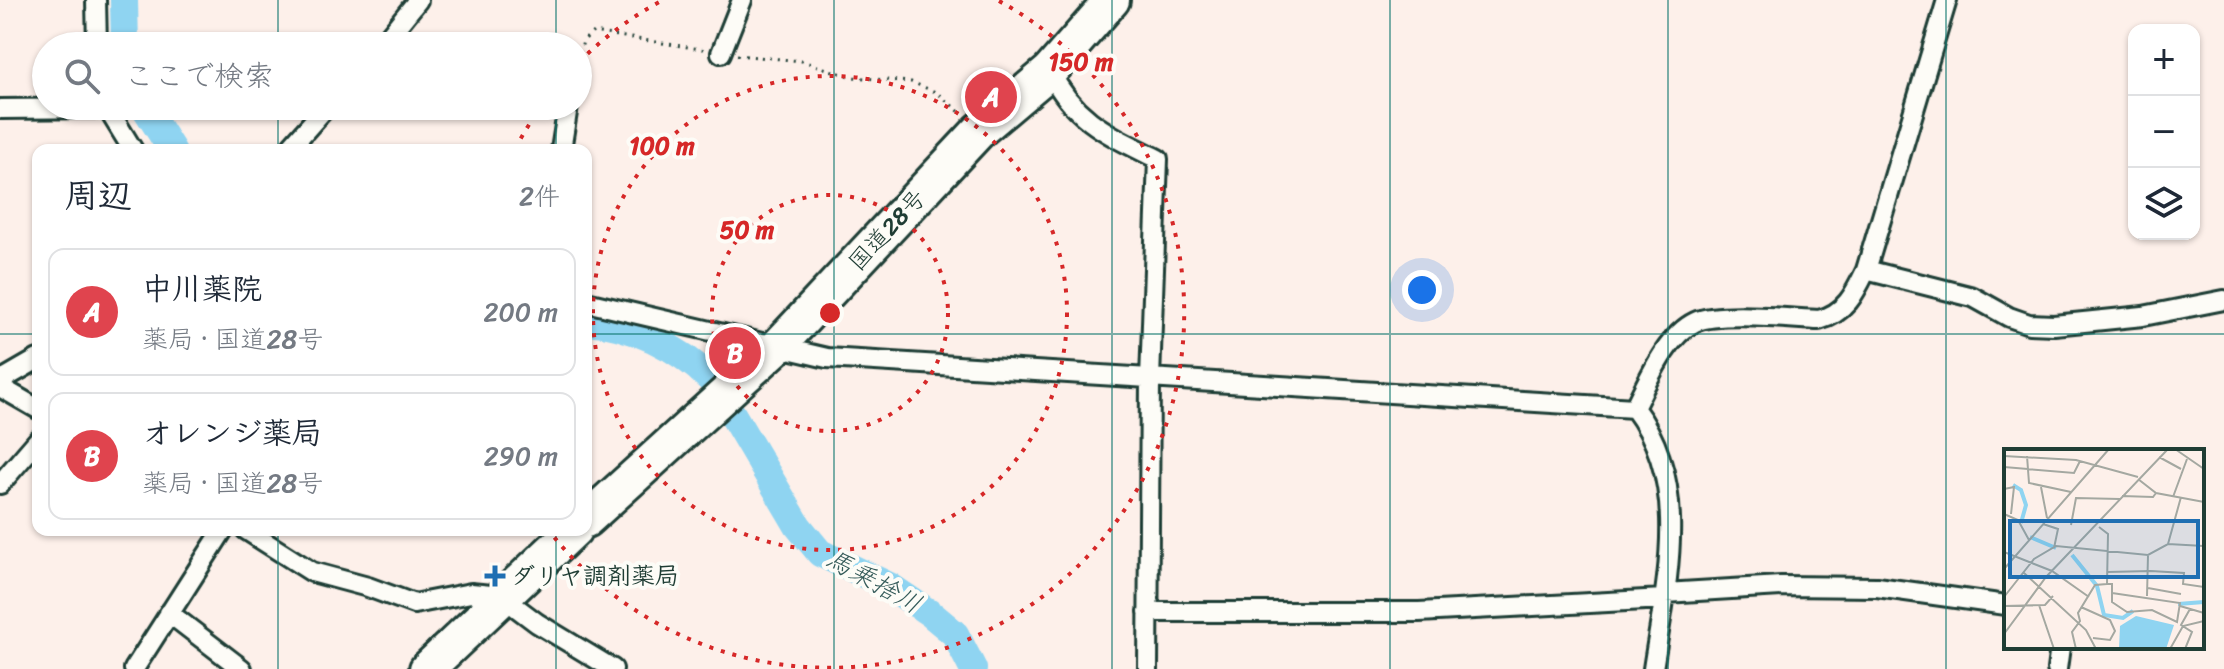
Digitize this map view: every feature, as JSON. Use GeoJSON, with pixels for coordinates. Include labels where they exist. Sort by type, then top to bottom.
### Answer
{"type":"FeatureCollection","features":[{"type":"Feature","properties":{"kind":"highway","name":"国道28号"},"geometry":{"type":"LineString","coordinates":[[592,515],[777,347],[980,130],[1050,71],[1112,0]]}},
{"type":"Feature","properties":{"kind":"highway"},"geometry":{"type":"LineString","coordinates":[[427,669],[567,536]]}},
{"type":"Feature","properties":{"kind":"street"},"geometry":{"type":"LineString","coordinates":[[96,0],[97,32]]}},
{"type":"Feature","properties":{"kind":"street"},"geometry":{"type":"LineString","coordinates":[[392,32],[418,0]]}},
{"type":"Feature","properties":{"kind":"street"},"geometry":{"type":"LineString","coordinates":[[721,53],[742,0]]}},
{"type":"Feature","properties":{"kind":"street"},"geometry":{"type":"LineString","coordinates":[[1634,408],[1674,340],[1693,322],[1713,317],[1819,320],[1832,317],[1852,300],[1866,270],[1947,0]]}},
{"type":"Feature","properties":{"kind":"street"},"geometry":{"type":"LineString","coordinates":[[1050,71],[1070,107],[1114,137],[1158,159],[1150,379],[1148,669]]}},
{"type":"Feature","properties":{"kind":"street"},"geometry":{"type":"LineString","coordinates":[[0,109],[32,108]]}},
{"type":"Feature","properties":{"kind":"street"},"geometry":{"type":"LineString","coordinates":[[114,120],[129,144]]}},
{"type":"Feature","properties":{"kind":"street"},"geometry":{"type":"LineString","coordinates":[[293,144],[315,120]]}},
{"type":"Feature","properties":{"kind":"street"},"geometry":{"type":"LineString","coordinates":[[562,144],[566,120]]}},
{"type":"Feature","properties":{"kind":"street"},"geometry":{"type":"LineString","coordinates":[[1866,270],[1973,297],[2029,324],[2054,325],[2143,316],[2224,300]]}},
{"type":"Feature","properties":{"kind":"street"},"geometry":{"type":"LineString","coordinates":[[592,303],[777,347],[856,360],[1634,408]]}},
{"type":"Feature","properties":{"kind":"street"},"geometry":{"type":"LineString","coordinates":[[32,363],[0,384],[32,405]]}},
{"type":"Feature","properties":{"kind":"street"},"geometry":{"type":"LineString","coordinates":[[1634,408],[1656,448],[1670,494],[1671,549],[1653,669]]}},
{"type":"Feature","properties":{"kind":"street"},"geometry":{"type":"LineString","coordinates":[[0,484],[32,447]]}},
{"type":"Feature","properties":{"kind":"street"},"geometry":{"type":"LineString","coordinates":[[134,669],[219,536]]}},
{"type":"Feature","properties":{"kind":"street"},"geometry":{"type":"LineString","coordinates":[[255,536],[312,572],[414,604],[471,593],[501,596],[537,623],[613,669]]}},
{"type":"Feature","properties":{"kind":"street"},"geometry":{"type":"LineString","coordinates":[[1148,612],[1419,612],[1781,586],[1877,587],[2004,605]]}},
{"type":"Feature","properties":{"kind":"street"},"geometry":{"type":"LineString","coordinates":[[169,613],[242,669]]}},
{"type":"Feature","properties":{"kind":"street"},"geometry":{"type":"LineString","coordinates":[[2057,669],[2060,649]]}},
{"type":"Feature","properties":{"kind":"path"},"geometry":{"type":"LineString","coordinates":[[592,33],[721,53],[802,61],[852,77],[911,82],[936,92],[980,130]]}},
{"type":"Feature","properties":{"kind":"waterway","name":"馬乗捨川"},"geometry":{"type":"LineString","coordinates":[[124,0],[125,32]]}},
{"type":"Feature","properties":{"kind":"waterway","name":"馬乗捨川"},"geometry":{"type":"LineString","coordinates":[[153,120],[168,144]]}},
{"type":"Feature","properties":{"kind":"waterway","name":"馬乗捨川"},"geometry":{"type":"LineString","coordinates":[[592,322],[620,327],[653,339],[684,357],[710,379]]}},
{"type":"Feature","properties":{"kind":"waterway","name":"馬乗捨川"},"geometry":{"type":"LineString","coordinates":[[728,407],[798,526],[820,553],[891,587],[931,614],[955,634],[973,669]]}},
{"type":"Feature","properties":{"kind":"place","name":"中川薬院"},"geometry":{"type":"Point","coordinates":[991,97]}},
{"type":"Feature","properties":{"kind":"place","name":"オレンジ薬局"},"geometry":{"type":"Point","coordinates":[735,353]}},
{"type":"Feature","properties":{"kind":"place","name":"ダリヤ調剤薬局"},"geometry":{"type":"Point","coordinates":[495,576]}}]}
